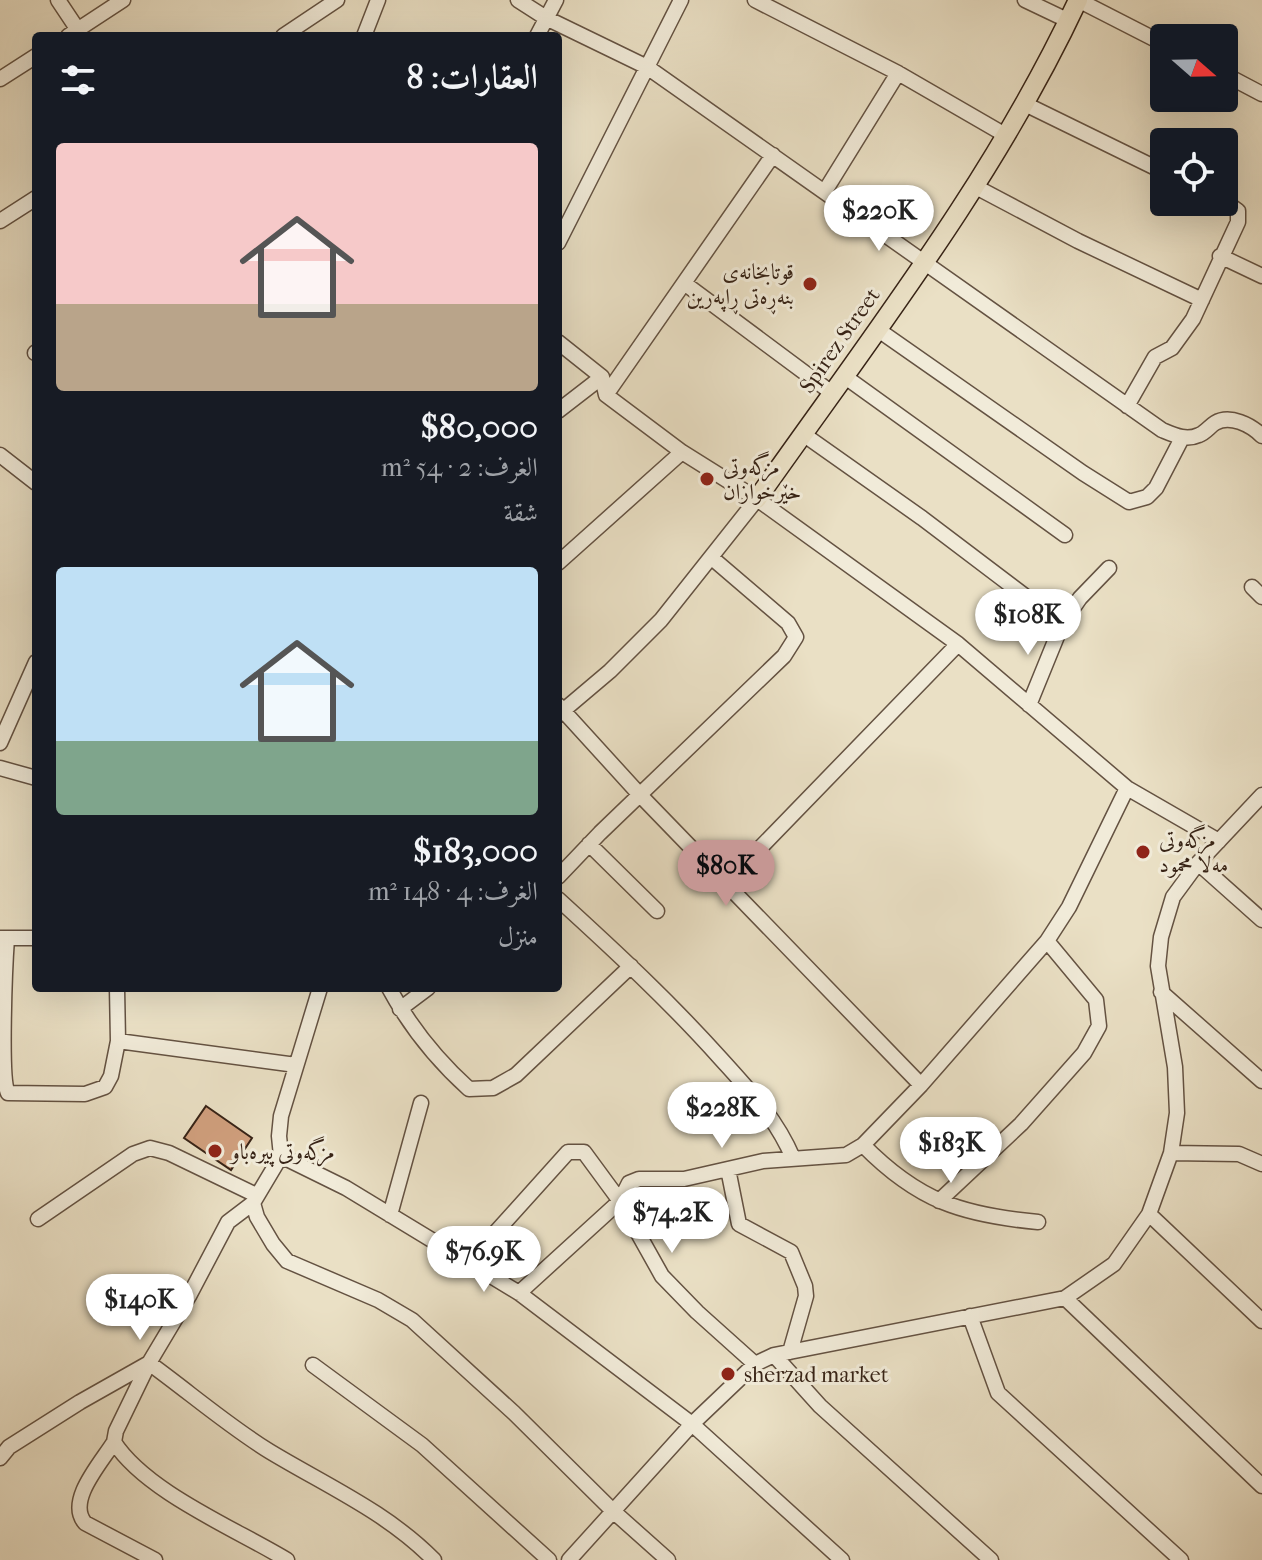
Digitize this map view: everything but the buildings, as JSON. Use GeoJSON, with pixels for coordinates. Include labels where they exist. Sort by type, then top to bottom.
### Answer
{"type":"FeatureCollection","features":[{"type":"Feature","properties":{"kind":"main road","name":"Spirez Street"},"geometry":{"type":"LineString","coordinates":[[757,499],[976,187],[1025,104],[1078,0]]}},
{"type":"Feature","properties":{"kind":"street"},"geometry":{"type":"LineString","coordinates":[[58,0],[75,32]]}},
{"type":"Feature","properties":{"kind":"street"},"geometry":{"type":"LineString","coordinates":[[79,32],[123,0]]}},
{"type":"Feature","properties":{"kind":"street"},"geometry":{"type":"LineString","coordinates":[[289,32],[337,0]]}},
{"type":"Feature","properties":{"kind":"street"},"geometry":{"type":"LineString","coordinates":[[366,32],[378,0]]}},
{"type":"Feature","properties":{"kind":"street"},"geometry":{"type":"LineString","coordinates":[[518,0],[546,18],[647,67],[1162,430],[1182,438],[1199,435],[1219,420],[1234,420],[1253,427],[1262,436]]}},
{"type":"Feature","properties":{"kind":"street"},"geometry":{"type":"LineString","coordinates":[[539,32],[556,0]]}},
{"type":"Feature","properties":{"kind":"street"},"geometry":{"type":"LineString","coordinates":[[562,235],[681,0]]}},
{"type":"Feature","properties":{"kind":"street"},"geometry":{"type":"LineString","coordinates":[[755,0],[898,73],[1007,136]]}},
{"type":"Feature","properties":{"kind":"street"},"geometry":{"type":"LineString","coordinates":[[1025,0],[1069,21]]}},
{"type":"Feature","properties":{"kind":"street"},"geometry":{"type":"LineString","coordinates":[[1078,0],[1150,37]]}},
{"type":"Feature","properties":{"kind":"street"},"geometry":{"type":"LineString","coordinates":[[0,79],[32,59]]}},
{"type":"Feature","properties":{"kind":"street"},"geometry":{"type":"LineString","coordinates":[[825,191],[898,73]]}},
{"type":"Feature","properties":{"kind":"street"},"geometry":{"type":"LineString","coordinates":[[1238,81],[1262,94]]}},
{"type":"Feature","properties":{"kind":"street"},"geometry":{"type":"LineString","coordinates":[[1025,104],[1150,165]]}},
{"type":"Feature","properties":{"kind":"street"},"geometry":{"type":"LineString","coordinates":[[606,395],[773,155]]}},
{"type":"Feature","properties":{"kind":"street"},"geometry":{"type":"LineString","coordinates":[[976,187],[1078,241],[1202,300]]}},
{"type":"Feature","properties":{"kind":"street"},"geometry":{"type":"LineString","coordinates":[[0,221],[32,201]]}},
{"type":"Feature","properties":{"kind":"street"},"geometry":{"type":"LineString","coordinates":[[1127,406],[1155,357],[1172,348],[1193,319],[1238,222],[1238,216]]}},
{"type":"Feature","properties":{"kind":"street"},"geometry":{"type":"LineString","coordinates":[[1220,256],[1262,276]]}},
{"type":"Feature","properties":{"kind":"street"},"geometry":{"type":"LineString","coordinates":[[684,283],[832,393]]}},
{"type":"Feature","properties":{"kind":"street"},"geometry":{"type":"LineString","coordinates":[[877,329],[1129,502],[1147,497],[1156,488],[1182,438]]}},
{"type":"Feature","properties":{"kind":"street"},"geometry":{"type":"LineString","coordinates":[[562,345],[602,377],[606,395],[682,452],[757,499],[958,644],[1127,788],[1219,841]]}},
{"type":"Feature","properties":{"kind":"street"},"geometry":{"type":"LineString","coordinates":[[844,376],[1065,535]]}},
{"type":"Feature","properties":{"kind":"street"},"geometry":{"type":"LineString","coordinates":[[562,408],[602,377]]}},
{"type":"Feature","properties":{"kind":"street"},"geometry":{"type":"LineString","coordinates":[[803,434],[922,518],[1062,624]]}},
{"type":"Feature","properties":{"kind":"street"},"geometry":{"type":"LineString","coordinates":[[562,559],[682,452]]}},
{"type":"Feature","properties":{"kind":"street"},"geometry":{"type":"LineString","coordinates":[[0,455],[32,480]]}},
{"type":"Feature","properties":{"kind":"street"},"geometry":{"type":"LineString","coordinates":[[562,709],[610,671],[661,620],[757,499]]}},
{"type":"Feature","properties":{"kind":"street"},"geometry":{"type":"LineString","coordinates":[[562,873],[784,656],[796,637],[788,623],[712,558]]}},
{"type":"Feature","properties":{"kind":"street"},"geometry":{"type":"LineString","coordinates":[[1029,705],[1062,624],[1080,598],[1109,568]]}},
{"type":"Feature","properties":{"kind":"street"},"geometry":{"type":"LineString","coordinates":[[727,882],[958,644]]}},
{"type":"Feature","properties":{"kind":"street"},"geometry":{"type":"LineString","coordinates":[[0,743],[32,671]]}},
{"type":"Feature","properties":{"kind":"street"},"geometry":{"type":"LineString","coordinates":[[562,713],[921,1085]]}},
{"type":"Feature","properties":{"kind":"street"},"geometry":{"type":"LineString","coordinates":[[0,768],[32,777]]}},
{"type":"Feature","properties":{"kind":"street"},"geometry":{"type":"LineString","coordinates":[[519,1293],[620,1201],[629,1183],[639,1179],[684,1179],[793,1158],[846,1155],[863,1145],[921,1085],[1047,941],[1069,907],[1127,788]]}},
{"type":"Feature","properties":{"kind":"street"},"geometry":{"type":"LineString","coordinates":[[569,1560],[692,1424],[755,1364],[774,1355],[1065,1298],[1114,1264],[1149,1214],[1171,1153],[1177,1113],[1175,1067],[1158,966],[1161,937],[1173,897],[1198,863],[1262,795]]}},
{"type":"Feature","properties":{"kind":"street"},"geometry":{"type":"LineString","coordinates":[[589,844],[657,911]]}},
{"type":"Feature","properties":{"kind":"street"},"geometry":{"type":"LineString","coordinates":[[1198,863],[1262,920]]}},
{"type":"Feature","properties":{"kind":"street"},"geometry":{"type":"LineString","coordinates":[[562,903],[685,1019],[767,1110],[783,1134],[793,1158]]}},
{"type":"Feature","properties":{"kind":"street"},"geometry":{"type":"LineString","coordinates":[[32,938],[3,938],[2,1089],[17,1095],[74,1095],[105,1087],[111,1076],[118,1041],[117,992]]}},
{"type":"Feature","properties":{"kind":"street"},"geometry":{"type":"LineString","coordinates":[[939,1201],[1021,1124],[1084,1053],[1099,1026],[1096,1000],[1047,941]]}},
{"type":"Feature","properties":{"kind":"street"},"geometry":{"type":"LineString","coordinates":[[391,992],[400,1009],[452,1073],[469,1089],[493,1088],[516,1075],[631,966]]}},
{"type":"Feature","properties":{"kind":"street"},"geometry":{"type":"LineString","coordinates":[[155,1560],[85,1523],[79,1516],[79,1498],[114,1442],[116,1431],[149,1363],[228,1222],[254,1199],[281,1156],[281,1116],[319,992]]}},
{"type":"Feature","properties":{"kind":"street"},"geometry":{"type":"LineString","coordinates":[[400,1009],[423,992]]}},
{"type":"Feature","properties":{"kind":"street"},"geometry":{"type":"LineString","coordinates":[[1161,992],[1262,1081]]}},
{"type":"Feature","properties":{"kind":"street"},"geometry":{"type":"LineString","coordinates":[[118,1041],[296,1065]]}},
{"type":"Feature","properties":{"kind":"street"},"geometry":{"type":"LineString","coordinates":[[390,1215],[421,1103]]}},
{"type":"Feature","properties":{"kind":"street"},"geometry":{"type":"LineString","coordinates":[[863,1145],[897,1176],[955,1209],[1038,1222]]}},
{"type":"Feature","properties":{"kind":"street"},"geometry":{"type":"LineString","coordinates":[[38,1219],[133,1154],[150,1148],[169,1153],[254,1199]]}},
{"type":"Feature","properties":{"kind":"street"},"geometry":{"type":"LineString","coordinates":[[468,1263],[568,1152],[584,1152],[620,1201],[662,1276],[755,1364]]}},
{"type":"Feature","properties":{"kind":"street"},"geometry":{"type":"LineString","coordinates":[[1171,1153],[1239,1154],[1262,1164]]}},
{"type":"Feature","properties":{"kind":"street"},"geometry":{"type":"LineString","coordinates":[[281,1156],[346,1188],[519,1293],[692,1424],[842,1560]]}},
{"type":"Feature","properties":{"kind":"street"},"geometry":{"type":"LineString","coordinates":[[728,1169],[739,1224],[791,1252],[805,1286],[806,1296],[790,1352]]}},
{"type":"Feature","properties":{"kind":"street"},"geometry":{"type":"LineString","coordinates":[[254,1199],[257,1217],[287,1261],[378,1300],[412,1320],[668,1560]]}},
{"type":"Feature","properties":{"kind":"street"},"geometry":{"type":"LineString","coordinates":[[1149,1214],[1262,1321]]}},
{"type":"Feature","properties":{"kind":"street"},"geometry":{"type":"LineString","coordinates":[[1065,1298],[1262,1486]]}},
{"type":"Feature","properties":{"kind":"street"},"geometry":{"type":"LineString","coordinates":[[970,1316],[998,1393],[1181,1560]]}},
{"type":"Feature","properties":{"kind":"street"},"geometry":{"type":"LineString","coordinates":[[774,1355],[820,1406],[991,1560]]}},
{"type":"Feature","properties":{"kind":"street"},"geometry":{"type":"LineString","coordinates":[[0,1458],[9,1447],[149,1363]]}},
{"type":"Feature","properties":{"kind":"street"},"geometry":{"type":"LineString","coordinates":[[149,1363],[267,1450],[355,1500],[397,1528],[434,1560]]}},
{"type":"Feature","properties":{"kind":"street"},"geometry":{"type":"LineString","coordinates":[[313,1365],[422,1445],[549,1560]]}},
{"type":"Feature","properties":{"kind":"street"},"geometry":{"type":"LineString","coordinates":[[114,1442],[123,1456],[141,1472],[195,1509],[287,1560]]}},
{"type":"Feature","properties":{"kind":"place","name":"قوتابخانەی بنەڕەتی ڕاپەرین"},"geometry":{"type":"Point","coordinates":[810,284]}},
{"type":"Feature","properties":{"kind":"place","name":"مزگەوتی خێرخوازان"},"geometry":{"type":"Point","coordinates":[707,479]}},
{"type":"Feature","properties":{"kind":"place","name":"مزگه‌وتی مه‌لا محمود"},"geometry":{"type":"Point","coordinates":[1143,852]}},
{"type":"Feature","properties":{"kind":"place","name":"مزگەوتی پیرەباو"},"geometry":{"type":"Point","coordinates":[215,1151]}},
{"type":"Feature","properties":{"kind":"place","name":"sherzad market"},"geometry":{"type":"Point","coordinates":[728,1374]}}]}
